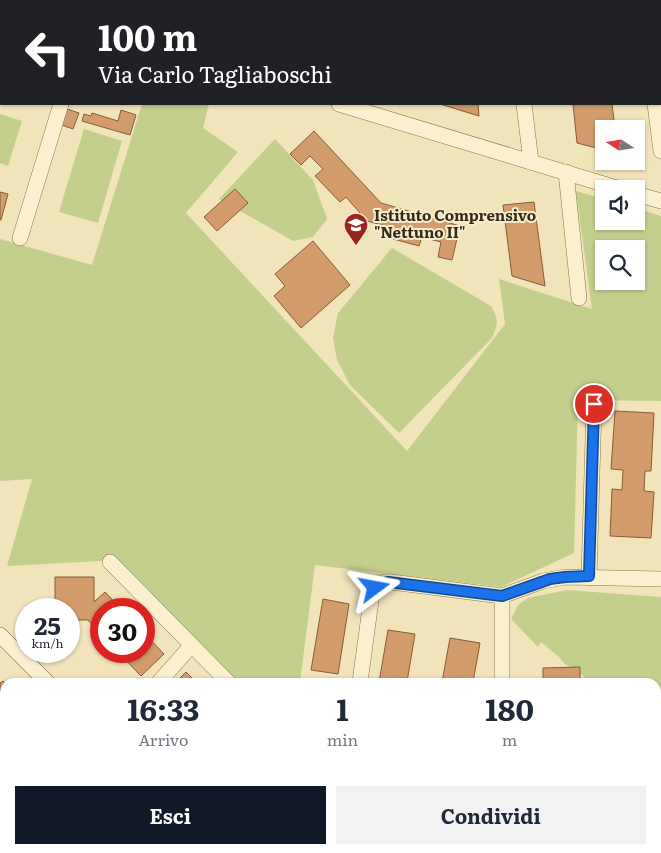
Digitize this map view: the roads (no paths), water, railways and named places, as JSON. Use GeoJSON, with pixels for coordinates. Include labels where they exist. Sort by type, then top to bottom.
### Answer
{"type":"FeatureCollection","features":[{"type":"Feature","properties":{"kind":"street"},"geometry":{"type":"LineString","coordinates":[[20,238],[61,105]]}},
{"type":"Feature","properties":{"kind":"street"},"geometry":{"type":"LineString","coordinates":[[346,105],[360,107],[595,181]]}},
{"type":"Feature","properties":{"kind":"street"},"geometry":{"type":"LineString","coordinates":[[524,105],[531,162]]}},
{"type":"Feature","properties":{"kind":"street"},"geometry":{"type":"LineString","coordinates":[[655,105],[661,151]]}},
{"type":"Feature","properties":{"kind":"street"},"geometry":{"type":"LineString","coordinates":[[566,172],[579,298]]}},
{"type":"Feature","properties":{"kind":"street"},"geometry":{"type":"LineString","coordinates":[[645,197],[661,201]]}},
{"type":"Feature","properties":{"kind":"street"},"geometry":{"type":"LineString","coordinates":[[589,576],[594,404]]}},
{"type":"Feature","properties":{"kind":"street"},"geometry":{"type":"LineString","coordinates":[[110,562],[224,678]]}},
{"type":"Feature","properties":{"kind":"street"},"geometry":{"type":"LineString","coordinates":[[361,678],[371,598],[378,585],[388,582],[502,596],[550,579],[565,577],[661,579]]}},
{"type":"Feature","properties":{"kind":"street"},"geometry":{"type":"LineString","coordinates":[[502,596],[502,678]]}},
{"type":"Feature","properties":{"kind":"street"},"geometry":{"type":"LineString","coordinates":[[0,634],[43,678]]}},
{"type":"Feature","properties":{"kind":"street"},"geometry":{"type":"LineString","coordinates":[[163,678],[191,646]]}},
{"type":"Feature","properties":{"kind":"place","name":"Istituto Comprensivo \"Nettuno II\""},"geometry":{"type":"Point","coordinates":[356,246]}}]}
